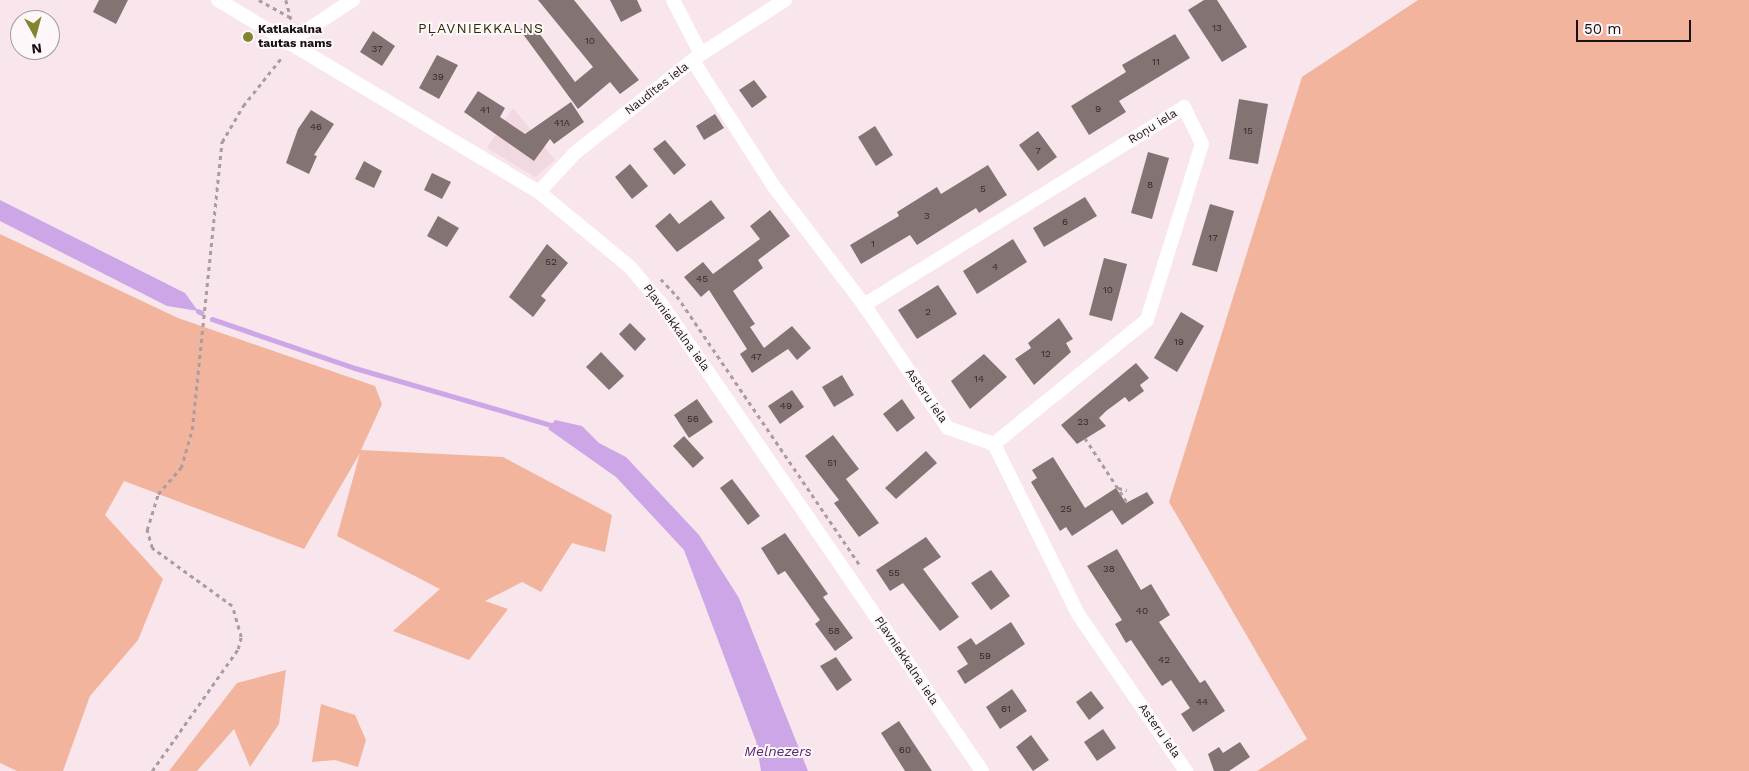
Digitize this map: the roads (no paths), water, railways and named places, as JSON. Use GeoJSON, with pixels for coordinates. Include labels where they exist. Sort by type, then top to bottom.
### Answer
{"type":"FeatureCollection","features":[{"type":"Feature","properties":{"kind":"street","name":"Pļavniekkalna iela"},"geometry":{"type":"LineString","coordinates":[[218,0],[539,192],[607,244],[662,305],[982,771]]}},
{"type":"Feature","properties":{"kind":"street"},"geometry":{"type":"LineString","coordinates":[[291,42],[353,0]]}},
{"type":"Feature","properties":{"kind":"street","name":"Asteru iela"},"geometry":{"type":"LineString","coordinates":[[674,0],[697,57],[775,188],[864,305],[948,428],[994,444],[1078,614],[1186,771]]}},
{"type":"Feature","properties":{"kind":"street","name":"Naudītes iela"},"geometry":{"type":"LineString","coordinates":[[539,192],[575,153],[697,57],[786,0]]}},
{"type":"Feature","properties":{"kind":"street","name":"Roņu iela"},"geometry":{"type":"LineString","coordinates":[[864,305],[1184,107],[1202,144],[1147,320],[994,444]]}},
{"type":"Feature","properties":{"kind":"water"},"geometry":{"type":"Polygon","coordinates":[[[0,200],[185,293],[198,311],[167,306],[0,221],[0,200]]]}},
{"type":"Feature","properties":{"kind":"water","name":"Melnezers"},"geometry":{"type":"Polygon","coordinates":[[[555,420],[582,426],[599,443],[626,457],[699,535],[739,598],[808,771],[761,771],[756,741],[684,550],[616,477],[548,429],[555,420]]]}},
{"type":"Feature","properties":{"kind":"waterway"},"geometry":{"type":"LineString","coordinates":[[198,311],[202,313]]}},
{"type":"Feature","properties":{"kind":"waterway"},"geometry":{"type":"LineString","coordinates":[[212,319],[355,368],[551,425]]}},
{"type":"Feature","properties":{"kind":"place","name":"Katlakalna tautas nams"},"geometry":{"type":"Point","coordinates":[248,37]}},
{"type":"Feature","properties":{"kind":"district","name":"PĻAVNIEKKALNS"},"geometry":{"type":"Point","coordinates":[481,28]}}]}
